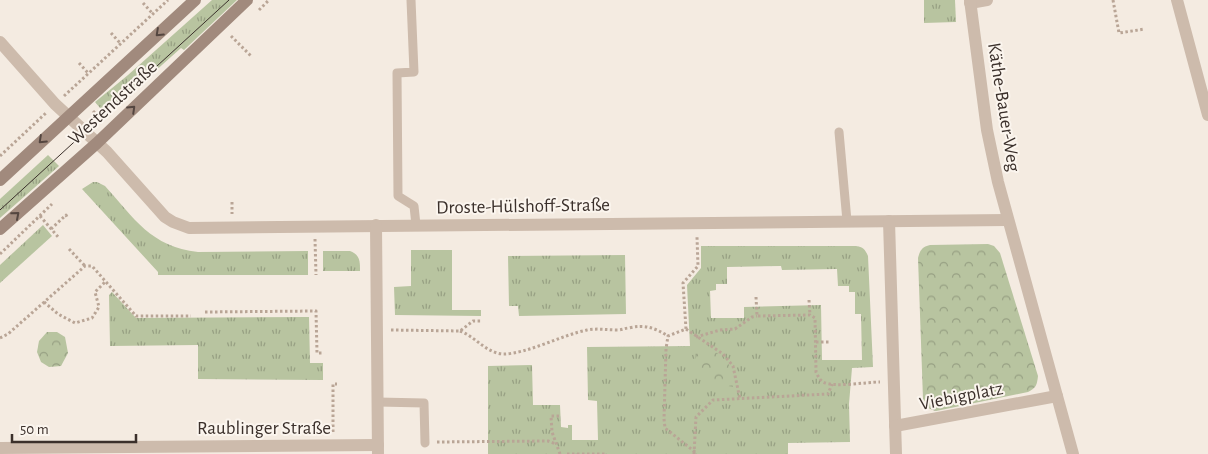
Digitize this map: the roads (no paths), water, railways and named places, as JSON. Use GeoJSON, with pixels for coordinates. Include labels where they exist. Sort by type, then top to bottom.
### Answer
{"type":"FeatureCollection","features":[{"type":"Feature","properties":{"kind":"main road","name":"Westendstraße"},"geometry":{"type":"LineString","coordinates":[[0,180],[195,0]]}},
{"type":"Feature","properties":{"kind":"main road","name":"Westendstraße"},"geometry":{"type":"LineString","coordinates":[[0,229],[97,143],[247,0]]}},
{"type":"Feature","properties":{"kind":"street"},"geometry":{"type":"LineString","coordinates":[[970,2],[988,0]]}},
{"type":"Feature","properties":{"kind":"street"},"geometry":{"type":"LineString","coordinates":[[1177,0],[1208,115]]}},
{"type":"Feature","properties":{"kind":"street","name":"Käthe-Bauer-Weg"},"geometry":{"type":"LineString","coordinates":[[970,2],[987,130],[1007,220]]}},
{"type":"Feature","properties":{"kind":"street","name":"Droste-Hülshoff-Straße"},"geometry":{"type":"LineString","coordinates":[[0,42],[55,104],[97,143],[165,217],[180,225],[199,229],[376,225],[1007,220]]}},
{"type":"Feature","properties":{"kind":"street"},"geometry":{"type":"LineString","coordinates":[[1007,220],[1073,454]]}},
{"type":"Feature","properties":{"kind":"street","name":"Viebigplatz"},"geometry":{"type":"LineString","coordinates":[[889,221],[895,426],[1057,396]]}},
{"type":"Feature","properties":{"kind":"street"},"geometry":{"type":"LineString","coordinates":[[376,225],[378,450]]}},
{"type":"Feature","properties":{"kind":"street"},"geometry":{"type":"LineString","coordinates":[[895,426],[896,454]]}},
{"type":"Feature","properties":{"kind":"street","name":"Raublinger Straße"},"geometry":{"type":"LineString","coordinates":[[0,448],[162,450],[334,446],[378,450]]}},
{"type":"Feature","properties":{"kind":"lane"},"geometry":{"type":"LineString","coordinates":[[411,0],[414,72],[397,73],[398,196],[414,206],[416,225]]}},
{"type":"Feature","properties":{"kind":"lane"},"geometry":{"type":"LineString","coordinates":[[839,132],[847,221]]}},
{"type":"Feature","properties":{"kind":"lane"},"geometry":{"type":"LineString","coordinates":[[378,402],[424,402],[425,443]]}},
{"type":"Feature","properties":{"kind":"tram line"},"geometry":{"type":"LineString","coordinates":[[0,210],[229,0]]}}]}
